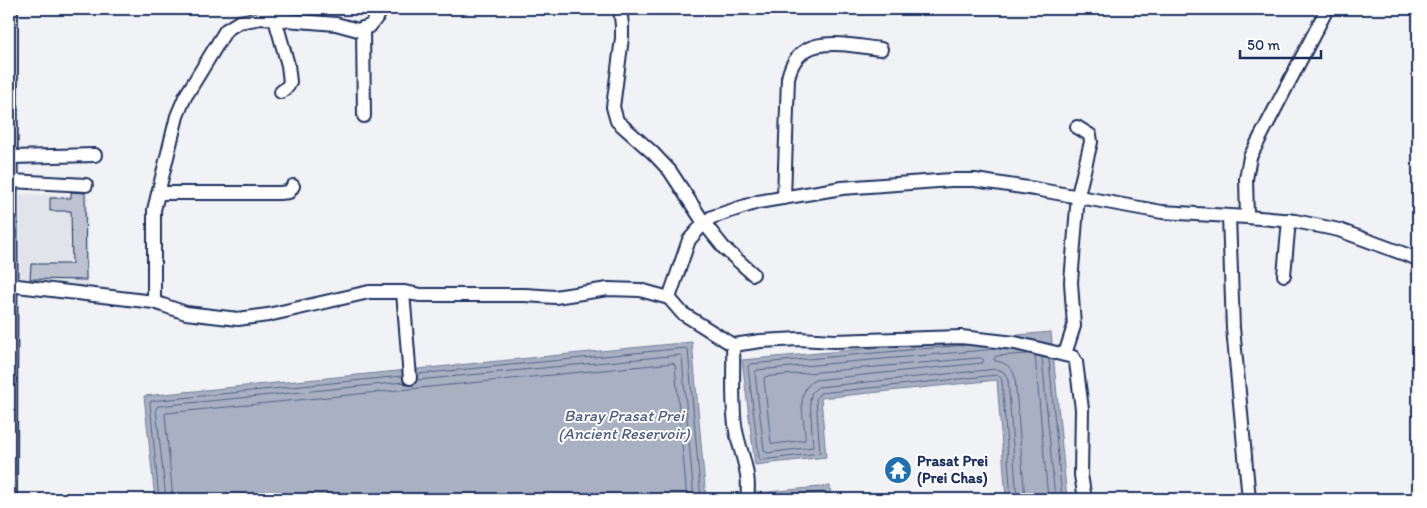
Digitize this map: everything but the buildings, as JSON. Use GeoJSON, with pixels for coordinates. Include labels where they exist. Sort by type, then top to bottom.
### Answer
{"type":"FeatureCollection","features":[{"type":"Feature","properties":{"kind":"street"},"geometry":{"type":"LineString","coordinates":[[10,499],[11,9]]}},
{"type":"Feature","properties":{"kind":"street"},"geometry":{"type":"LineString","coordinates":[[154,302],[154,210],[177,116],[185,97],[226,30],[258,14],[276,19],[336,24],[358,30],[370,26],[383,9]]}},
{"type":"Feature","properties":{"kind":"street"},"geometry":{"type":"LineString","coordinates":[[620,9],[622,38],[613,107],[617,121],[670,171],[704,223],[724,248],[753,274]]}},
{"type":"Feature","properties":{"kind":"street"},"geometry":{"type":"LineString","coordinates":[[1247,216],[1246,179],[1250,157],[1327,9]]}},
{"type":"Feature","properties":{"kind":"street"},"geometry":{"type":"LineString","coordinates":[[276,19],[290,75],[288,86],[281,92]]}},
{"type":"Feature","properties":{"kind":"street"},"geometry":{"type":"LineString","coordinates":[[363,28],[364,116]]}},
{"type":"Feature","properties":{"kind":"street"},"geometry":{"type":"LineString","coordinates":[[784,198],[788,78],[796,56],[820,44],[839,44],[881,49]]}},
{"type":"Feature","properties":{"kind":"street"},"geometry":{"type":"LineString","coordinates":[[1065,354],[1074,326],[1071,282],[1078,196],[1091,140],[1090,135],[1077,127]]}},
{"type":"Feature","properties":{"kind":"street"},"geometry":{"type":"LineString","coordinates":[[11,157],[95,155]]}},
{"type":"Feature","properties":{"kind":"street"},"geometry":{"type":"LineString","coordinates":[[669,298],[690,240],[704,223],[712,217],[758,202],[842,188],[951,180],[976,180],[1078,196],[1162,212],[1289,220],[1339,230],[1418,259]]}},
{"type":"Feature","properties":{"kind":"street"},"geometry":{"type":"LineString","coordinates":[[11,181],[86,184]]}},
{"type":"Feature","properties":{"kind":"street"},"geometry":{"type":"LineString","coordinates":[[158,193],[280,194],[289,192],[293,186]]}},
{"type":"Feature","properties":{"kind":"street"},"geometry":{"type":"LineString","coordinates":[[1229,216],[1233,328],[1249,499]]}},
{"type":"Feature","properties":{"kind":"street"},"geometry":{"type":"LineString","coordinates":[[1284,275],[1289,220]]}},
{"type":"Feature","properties":{"kind":"street"},"geometry":{"type":"LineString","coordinates":[[10,285],[154,302],[186,313],[238,319],[268,315],[368,292],[403,292],[420,295],[555,297],[608,288],[640,290],[669,298],[682,312],[733,345],[799,339],[834,341],[961,337],[1015,343],[1065,354],[1072,357],[1076,362],[1082,409],[1081,475],[1085,499]]}},
{"type":"Feature","properties":{"kind":"street"},"geometry":{"type":"LineString","coordinates":[[403,292],[410,378]]}},
{"type":"Feature","properties":{"kind":"street"},"geometry":{"type":"LineString","coordinates":[[733,345],[736,430],[746,464],[748,480],[747,499]]}},
{"type":"Feature","properties":{"kind":"shaded area"},"geometry":{"type":"Polygon","coordinates":[[[20,194],[88,196],[88,286],[19,280],[20,194]]]}},
{"type":"Feature","properties":{"kind":"water"},"geometry":{"type":"Polygon","coordinates":[[[1051,332],[1067,499],[1006,499],[997,380],[821,398],[826,457],[755,465],[742,360],[1051,332]]]}},
{"type":"Feature","properties":{"kind":"water","name":"Baray Prasat Prei (Ancient Reservoir)"},"geometry":{"type":"Polygon","coordinates":[[[692,342],[706,499],[155,499],[144,396],[692,342]]]}},
{"type":"Feature","properties":{"kind":"water"},"geometry":{"type":"Polygon","coordinates":[[[830,486],[831,499],[759,499],[758,493],[830,486]]]}},
{"type":"Feature","properties":{"kind":"place","name":"Prasat Prei (Prei Chas)"},"geometry":{"type":"Point","coordinates":[898,470]}}]}
